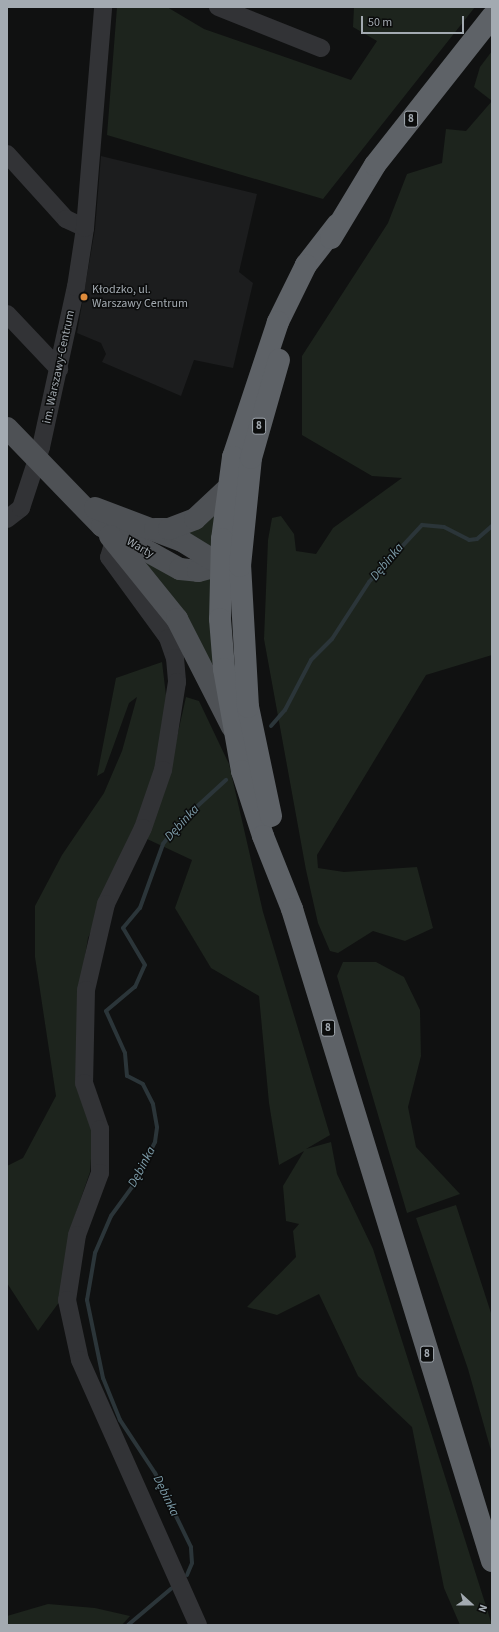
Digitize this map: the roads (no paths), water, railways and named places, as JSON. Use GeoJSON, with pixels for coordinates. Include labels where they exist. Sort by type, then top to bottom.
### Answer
{"type":"FeatureCollection","features":[{"type":"Feature","properties":{"kind":"highway","name":"8"},"geometry":{"type":"LineString","coordinates":[[251,772],[245,670],[231,565],[226,490],[255,383],[300,290],[337,226],[395,139],[492,17]]}},
{"type":"Feature","properties":{"kind":"highway","name":"8"},"geometry":{"type":"LineString","coordinates":[[300,290],[256,438],[245,502],[231,565],[222,645],[232,726],[251,772],[492,1561]]}},
{"type":"Feature","properties":{"kind":"main road","name":"Warty"},"geometry":{"type":"LineString","coordinates":[[7,428],[73,494],[108,534],[180,570],[198,571],[231,565]]}},
{"type":"Feature","properties":{"kind":"main road"},"geometry":{"type":"LineString","coordinates":[[154,530],[169,529],[195,519],[226,490]]}},
{"type":"Feature","properties":{"kind":"main road","name":"Warty"},"geometry":{"type":"LineString","coordinates":[[73,494],[110,516],[154,530],[231,565]]}},
{"type":"Feature","properties":{"kind":"main road"},"geometry":{"type":"LineString","coordinates":[[108,534],[177,620],[232,726]]}},
{"type":"Feature","properties":{"kind":"street","name":"im. Warszawy-Centrum"},"geometry":{"type":"LineString","coordinates":[[7,519],[21,508],[59,369],[85,228],[103,7]]}},
{"type":"Feature","properties":{"kind":"street"},"geometry":{"type":"LineString","coordinates":[[218,7],[321,48]]}},
{"type":"Feature","properties":{"kind":"street"},"geometry":{"type":"LineString","coordinates":[[7,154],[66,219],[85,228]]}},
{"type":"Feature","properties":{"kind":"street"},"geometry":{"type":"LineString","coordinates":[[7,314],[59,369]]}},
{"type":"Feature","properties":{"kind":"street"},"geometry":{"type":"LineString","coordinates":[[108,534],[109,557],[168,638],[177,682],[163,770],[143,828],[106,904],[86,990],[84,1083],[100,1128],[100,1172],[77,1235],[67,1300],[80,1360],[198,1625]]}},
{"type":"Feature","properties":{"kind":"waterway","name":"Dębinka"},"geometry":{"type":"LineString","coordinates":[[271,726],[285,710],[311,660],[332,639],[369,582],[422,525],[444,527],[469,540],[477,539],[492,526]]}},
{"type":"Feature","properties":{"kind":"waterway","name":"Dębinka"},"geometry":{"type":"LineString","coordinates":[[187,1575],[192,1563],[191,1547],[155,1473],[120,1420],[103,1378],[87,1300],[95,1253],[111,1216],[132,1187],[155,1142],[157,1127],[153,1104],[143,1084],[127,1076],[125,1053],[106,1011],[135,987],[145,965],[123,928],[140,908],[163,844],[179,823],[226,780]]}},
{"type":"Feature","properties":{"kind":"waterway","name":"Dębinka"},"geometry":{"type":"LineString","coordinates":[[128,1625],[172,1588]]}},
{"type":"Feature","properties":{"kind":"place","name":"Kłodzko, ul. Warszawy Centrum"},"geometry":{"type":"Point","coordinates":[84,297]}}]}
